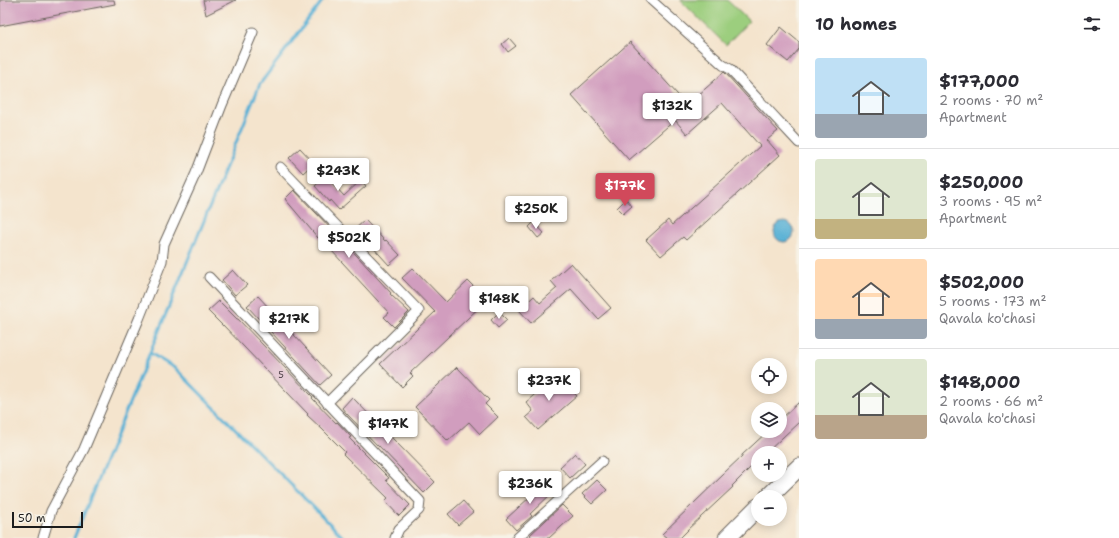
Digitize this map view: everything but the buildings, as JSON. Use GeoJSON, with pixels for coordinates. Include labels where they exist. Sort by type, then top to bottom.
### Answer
{"type":"FeatureCollection","features":[{"type":"Feature","properties":{"kind":"highway"},"geometry":{"type":"LineString","coordinates":[[775,490],[799,467]]}},
{"type":"Feature","properties":{"kind":"highway"},"geometry":{"type":"LineString","coordinates":[[787,494],[799,483]]}},
{"type":"Feature","properties":{"kind":"highway"},"geometry":{"type":"LineString","coordinates":[[727,538],[751,514]]}},
{"type":"Feature","properties":{"kind":"highway"},"geometry":{"type":"LineString","coordinates":[[742,538],[755,526]]}},
{"type":"Feature","properties":{"kind":"street"},"geometry":{"type":"LineString","coordinates":[[652,0],[723,65],[730,69],[799,143]]}},
{"type":"Feature","properties":{"kind":"street"},"geometry":{"type":"LineString","coordinates":[[43,538],[51,511],[84,449],[139,320],[162,261],[164,244],[196,173],[222,105],[253,32]]}},
{"type":"Feature","properties":{"kind":"street"},"geometry":{"type":"LineString","coordinates":[[280,167],[419,311],[328,403]]}},
{"type":"Feature","properties":{"kind":"street"},"geometry":{"type":"LineString","coordinates":[[209,277],[420,501],[419,510],[399,529],[395,538]]}},
{"type":"Feature","properties":{"kind":"street"},"geometry":{"type":"LineString","coordinates":[[517,538],[602,461]]}},
{"type":"Feature","properties":{"kind":"green space"},"geometry":{"type":"Polygon","coordinates":[[[681,0],[727,0],[749,21],[726,45],[681,0]]]}},
{"type":"Feature","properties":{"kind":"water"},"geometry":{"type":"Polygon","coordinates":[[[784,222],[791,225],[794,232],[791,239],[784,242],[777,239],[774,232],[777,225],[784,222]]]}},
{"type":"Feature","properties":{"kind":"waterway"},"geometry":{"type":"LineString","coordinates":[[74,538],[260,84],[323,0]]}},
{"type":"Feature","properties":{"kind":"waterway"},"geometry":{"type":"LineString","coordinates":[[150,353],[176,369],[344,538]]}}]}
